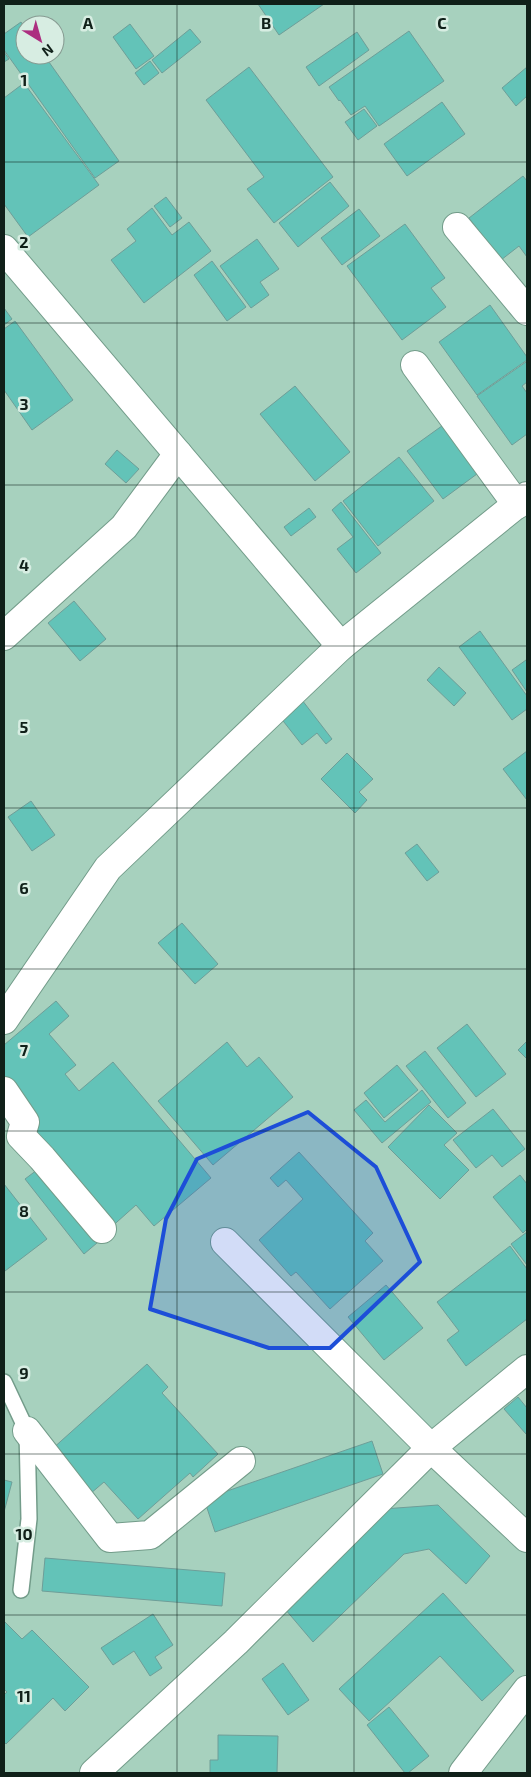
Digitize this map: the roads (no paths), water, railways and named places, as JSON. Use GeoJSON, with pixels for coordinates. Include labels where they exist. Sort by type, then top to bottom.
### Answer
{"type":"FeatureCollection","features":[{"type":"Feature","properties":{"kind":"street"},"geometry":{"type":"LineString","coordinates":[[457,227],[527,311]]}},
{"type":"Feature","properties":{"kind":"street"},"geometry":{"type":"LineString","coordinates":[[4,249],[341,646]]}},
{"type":"Feature","properties":{"kind":"street"},"geometry":{"type":"LineString","coordinates":[[4,1020],[108,868],[341,646],[522,501],[416,365]]}},
{"type":"Feature","properties":{"kind":"street"},"geometry":{"type":"LineString","coordinates":[[4,636],[124,527],[178,454]]}},
{"type":"Feature","properties":{"kind":"street"},"geometry":{"type":"LineString","coordinates":[[4,1090],[25,1122],[21,1136],[102,1229]]}},
{"type":"Feature","properties":{"kind":"street"},"geometry":{"type":"LineString","coordinates":[[225,1242],[431,1448],[527,1538]]}},
{"type":"Feature","properties":{"kind":"street"},"geometry":{"type":"LineString","coordinates":[[94,1773],[236,1642],[431,1448],[527,1369]]}},
{"type":"Feature","properties":{"kind":"street"},"geometry":{"type":"LineString","coordinates":[[27,1431],[110,1538],[150,1536],[241,1460]]}},
{"type":"Feature","properties":{"kind":"street"},"geometry":{"type":"LineString","coordinates":[[470,1771],[527,1690]]}},
{"type":"Feature","properties":{"kind":"lane"},"geometry":{"type":"LineString","coordinates":[[4,1382],[27,1431],[29,1519],[21,1590]]}}]}
